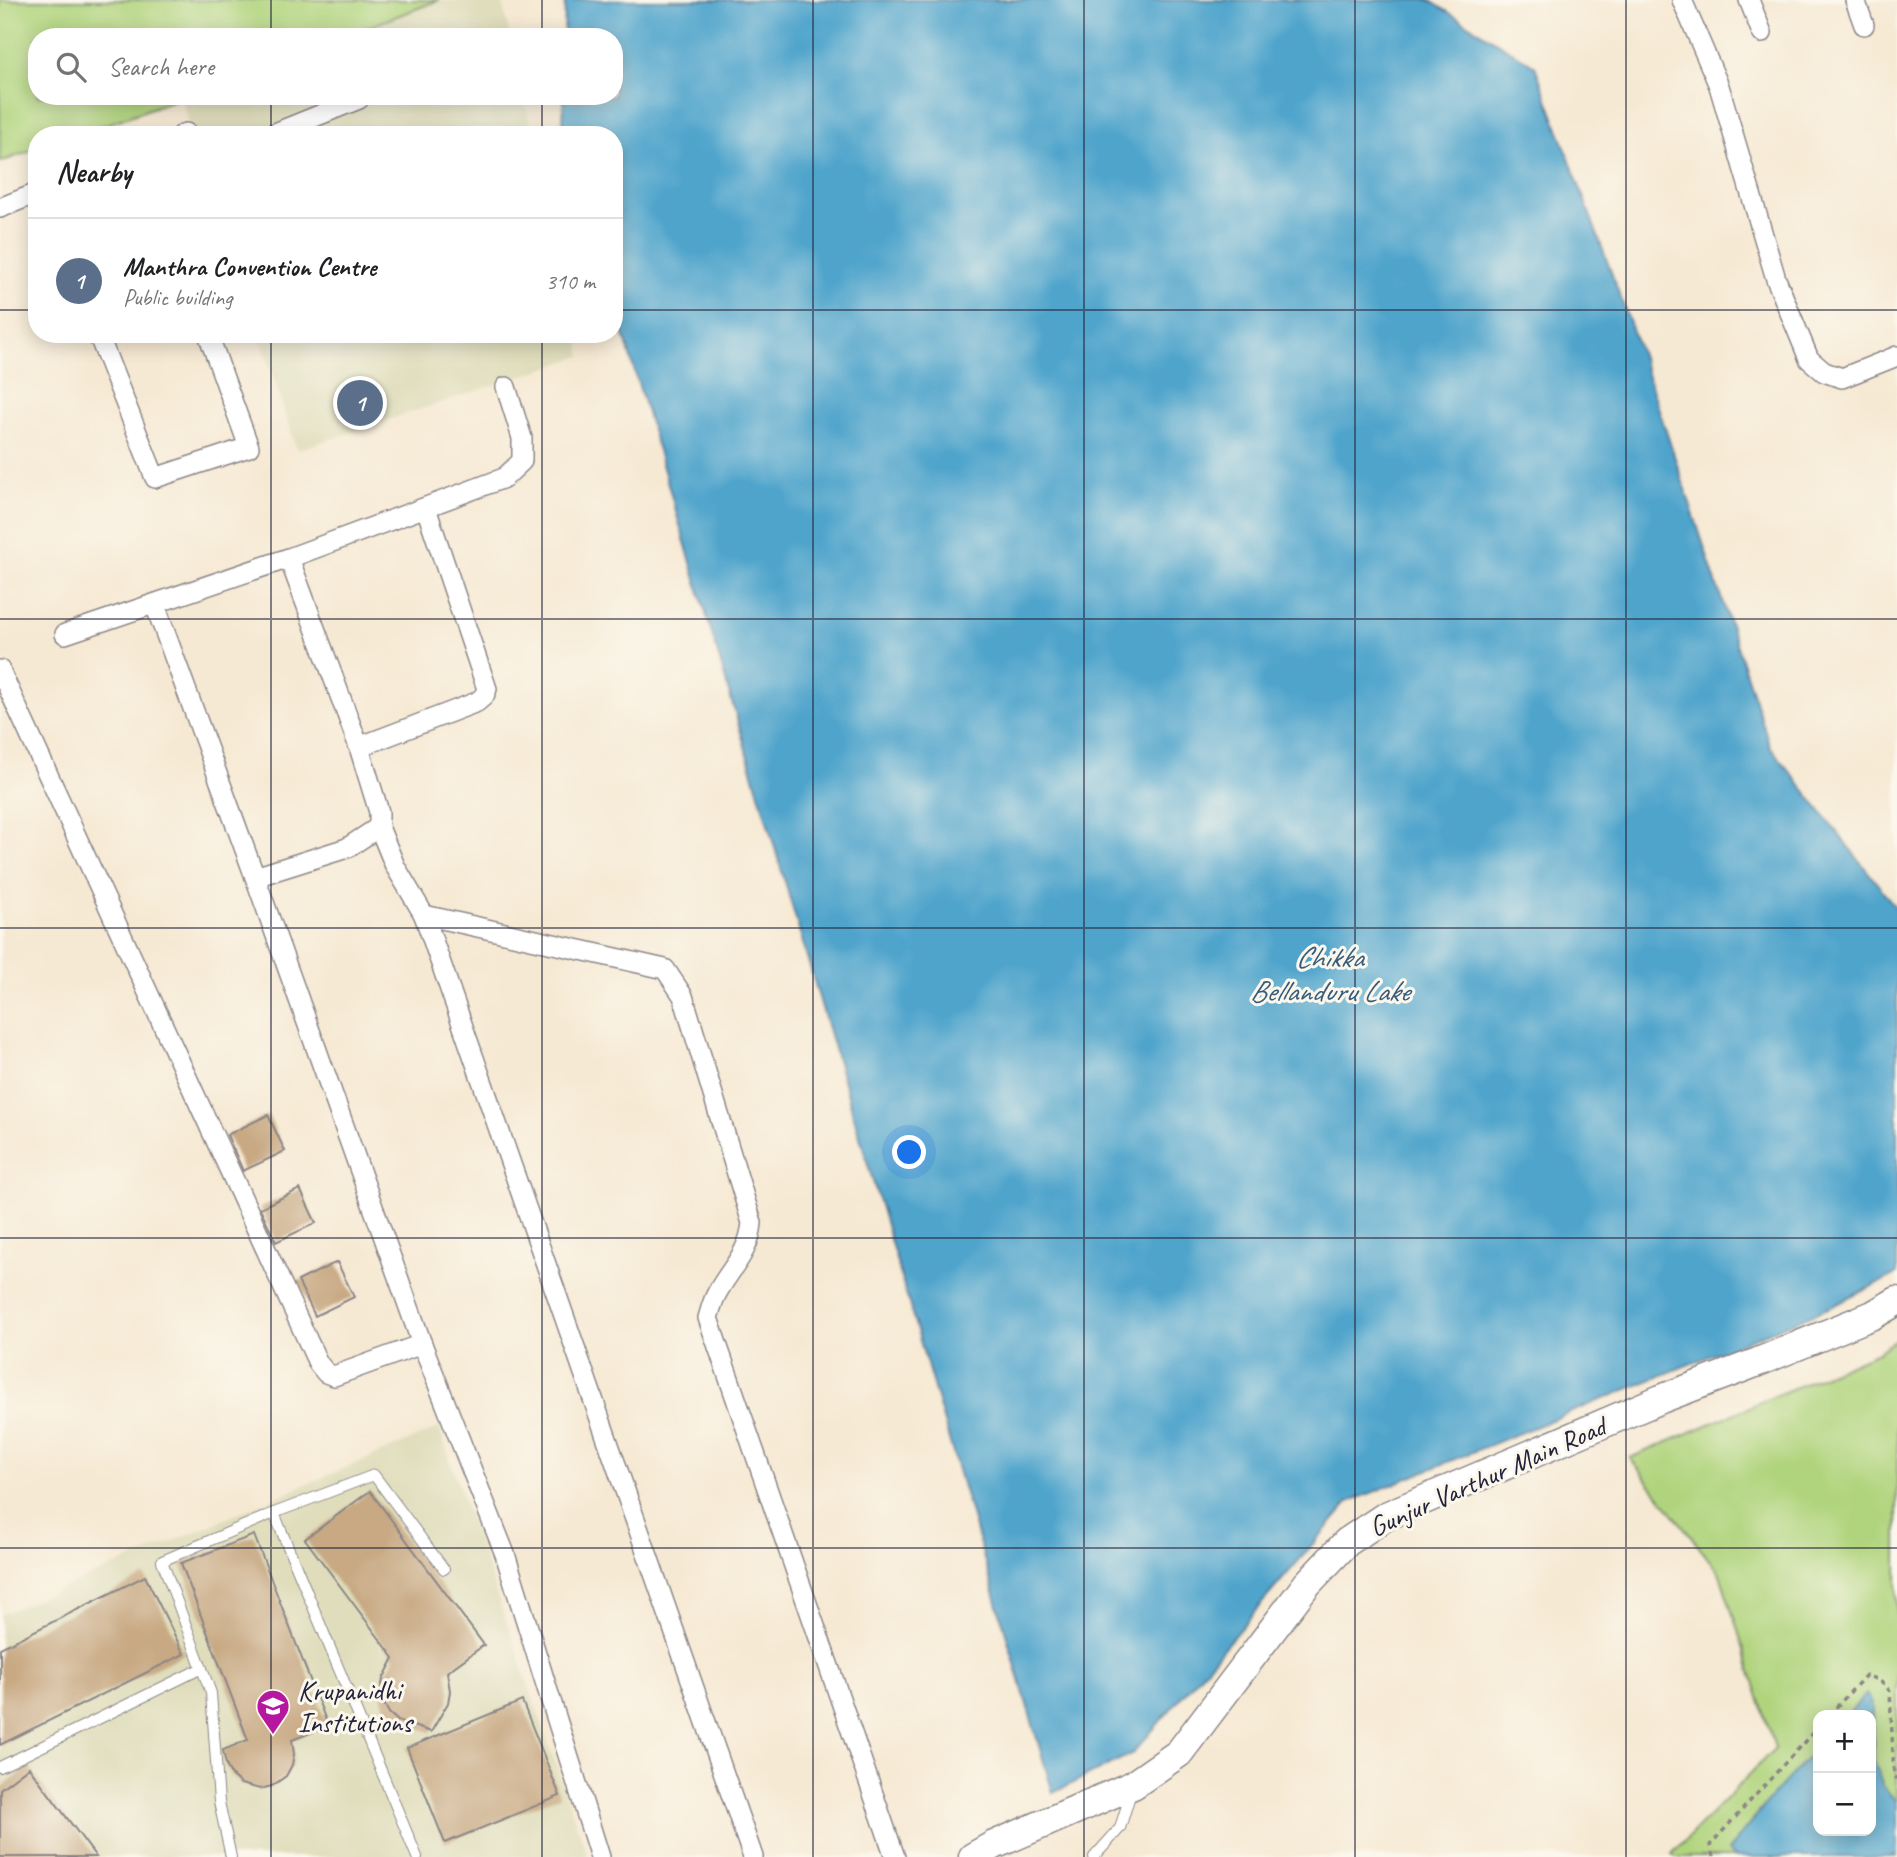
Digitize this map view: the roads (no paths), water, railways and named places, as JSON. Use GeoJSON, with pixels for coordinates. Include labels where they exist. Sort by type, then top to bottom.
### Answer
{"type":"FeatureCollection","features":[{"type":"Feature","properties":{"kind":"main road","name":"Gunjur Varthur Main Road"},"geometry":{"type":"LineString","coordinates":[[974,1857],[994,1845],[1133,1784],[1179,1753],[1307,1584],[1347,1542],[1386,1516],[1650,1404],[1874,1315],[1897,1301]]}},
{"type":"Feature","properties":{"kind":"street"},"geometry":{"type":"LineString","coordinates":[[1682,0],[1719,86],[1776,279],[1809,359],[1824,372],[1842,378],[1897,356]]}},
{"type":"Feature","properties":{"kind":"street"},"geometry":{"type":"LineString","coordinates":[[1749,0],[1762,33]]}},
{"type":"Feature","properties":{"kind":"street"},"geometry":{"type":"LineString","coordinates":[[1854,0],[1864,25]]}},
{"type":"Feature","properties":{"kind":"street"},"geometry":{"type":"LineString","coordinates":[[292,126],[344,105]]}},
{"type":"Feature","properties":{"kind":"street"},"geometry":{"type":"LineString","coordinates":[[0,208],[28,197]]}},
{"type":"Feature","properties":{"kind":"street"},"geometry":{"type":"LineString","coordinates":[[102,343],[155,478],[249,447],[211,343]]}},
{"type":"Feature","properties":{"kind":"street"},"geometry":{"type":"LineString","coordinates":[[65,634],[289,558],[504,478],[522,461],[522,438],[506,387]]}},
{"type":"Feature","properties":{"kind":"street"},"geometry":{"type":"LineString","coordinates":[[359,747],[477,702],[487,689],[426,508]]}},
{"type":"Feature","properties":{"kind":"street"},"geometry":{"type":"LineString","coordinates":[[289,558],[359,747],[379,812],[379,827],[394,866],[424,915],[753,1857]]}},
{"type":"Feature","properties":{"kind":"street"},"geometry":{"type":"LineString","coordinates":[[155,604],[422,1343],[505,1554],[600,1857]]}},
{"type":"Feature","properties":{"kind":"street"},"geometry":{"type":"LineString","coordinates":[[0,670],[318,1363],[326,1373],[334,1376],[422,1343]]}},
{"type":"Feature","properties":{"kind":"street"},"geometry":{"type":"LineString","coordinates":[[255,877],[347,848],[379,827]]}},
{"type":"Feature","properties":{"kind":"street"},"geometry":{"type":"LineString","coordinates":[[424,915],[665,969],[682,996],[752,1223],[751,1236],[741,1257],[715,1296],[708,1318],[895,1857]]}},
{"type":"Feature","properties":{"kind":"lane"},"geometry":{"type":"LineString","coordinates":[[232,1857],[219,1802],[211,1693],[162,1561],[274,1513],[374,1475],[444,1569]]}},
{"type":"Feature","properties":{"kind":"lane"},"geometry":{"type":"LineString","coordinates":[[274,1513],[417,1857]]}},
{"type":"Feature","properties":{"kind":"lane"},"geometry":{"type":"LineString","coordinates":[[0,1767],[202,1668]]}},
{"type":"Feature","properties":{"kind":"lane"},"geometry":{"type":"LineString","coordinates":[[1094,1857],[1121,1828],[1133,1784]]}},
{"type":"Feature","properties":{"kind":"water","name":"Chikka Bellanduru Lake"},"geometry":{"type":"Polygon","coordinates":[[[565,0],[1429,0],[1535,66],[1634,334],[1770,746],[1897,909],[1897,1274],[1833,1306],[1349,1502],[1133,1753],[1053,1793],[623,332],[623,126],[563,124],[564,105],[623,105],[623,28],[564,28],[565,0]]]}},
{"type":"Feature","properties":{"kind":"water"},"geometry":{"type":"Polygon","coordinates":[[[1866,1694],[1873,1705],[1873,1710],[1852,1710],[1866,1694]]]}},
{"type":"Feature","properties":{"kind":"water"},"geometry":{"type":"Polygon","coordinates":[[[1813,1751],[1813,1836],[1876,1836],[1876,1766],[1883,1786],[1897,1802],[1897,1854],[1890,1857],[1734,1857],[1728,1851],[1773,1795],[1813,1751]]]}},
{"type":"Feature","properties":{"kind":"place","name":"Manthra Convention Centre"},"geometry":{"type":"Point","coordinates":[360,403]}},
{"type":"Feature","properties":{"kind":"place","name":"Krupanidhi Institutions"},"geometry":{"type":"Point","coordinates":[273,1736]}}]}
